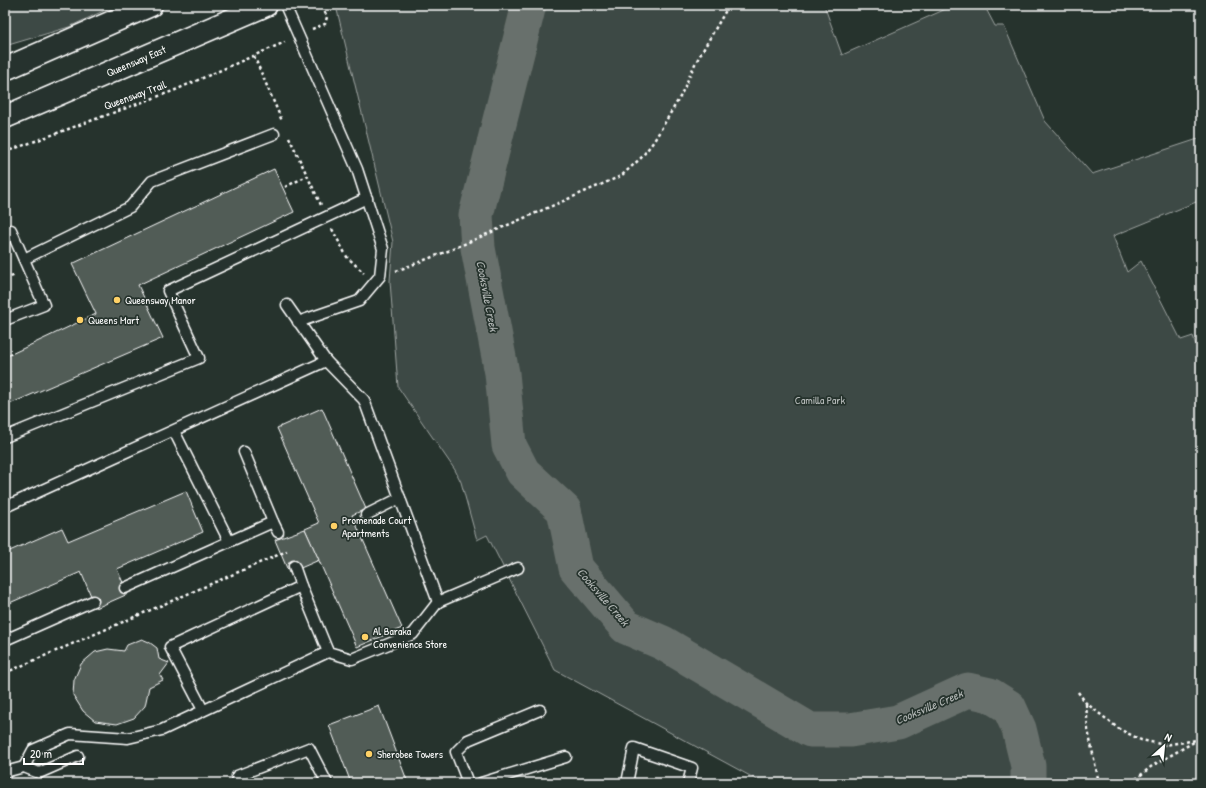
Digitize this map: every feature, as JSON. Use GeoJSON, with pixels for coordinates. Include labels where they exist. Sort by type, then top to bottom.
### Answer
{"type":"FeatureCollection","features":[{"type":"Feature","properties":{"kind":"main road"},"geometry":{"type":"LineString","coordinates":[[5,69],[151,5]]}},
{"type":"Feature","properties":{"kind":"main road","name":"Queensway East"},"geometry":{"type":"LineString","coordinates":[[5,117],[266,5]]}},
{"type":"Feature","properties":{"kind":"lane"},"geometry":{"type":"LineString","coordinates":[[285,5],[357,169],[384,248],[377,280],[359,301],[298,322]]}},
{"type":"Feature","properties":{"kind":"lane"},"geometry":{"type":"LineString","coordinates":[[24,259],[130,207],[152,181],[274,134]]}},
{"type":"Feature","properties":{"kind":"lane"},"geometry":{"type":"LineString","coordinates":[[5,437],[199,358],[168,291],[367,198]]}},
{"type":"Feature","properties":{"kind":"lane"},"geometry":{"type":"LineString","coordinates":[[5,320],[44,305],[11,230]]}},
{"type":"Feature","properties":{"kind":"lane"},"geometry":{"type":"LineString","coordinates":[[286,305],[326,361],[364,400],[438,602]]}},
{"type":"Feature","properties":{"kind":"lane"},"geometry":{"type":"LineString","coordinates":[[5,507],[326,361]]}},
{"type":"Feature","properties":{"kind":"lane"},"geometry":{"type":"LineString","coordinates":[[174,430],[229,541]]}},
{"type":"Feature","properties":{"kind":"lane"},"geometry":{"type":"LineString","coordinates":[[244,452],[278,532]]}},
{"type":"Feature","properties":{"kind":"lane"},"geometry":{"type":"LineString","coordinates":[[366,515],[400,498]]}},
{"type":"Feature","properties":{"kind":"lane"},"geometry":{"type":"LineString","coordinates":[[125,588],[273,522]]}},
{"type":"Feature","properties":{"kind":"lane"},"geometry":{"type":"LineString","coordinates":[[294,566],[328,652]]}},
{"type":"Feature","properties":{"kind":"lane"},"geometry":{"type":"LineString","coordinates":[[24,767],[33,750],[70,734],[128,738],[162,730],[328,652],[352,659],[413,634],[438,602],[518,568]]}},
{"type":"Feature","properties":{"kind":"lane"},"geometry":{"type":"LineString","coordinates":[[203,710],[170,647],[301,586]]}},
{"type":"Feature","properties":{"kind":"lane"},"geometry":{"type":"LineString","coordinates":[[5,640],[93,601]]}},
{"type":"Feature","properties":{"kind":"lane"},"geometry":{"type":"LineString","coordinates":[[468,783],[456,752],[468,740],[540,710]]}},
{"type":"Feature","properties":{"kind":"lane"},"geometry":{"type":"LineString","coordinates":[[240,783],[237,776],[309,748],[327,783]]}},
{"type":"Feature","properties":{"kind":"lane"},"geometry":{"type":"LineString","coordinates":[[627,783],[634,748],[692,768],[688,783]]}},
{"type":"Feature","properties":{"kind":"lane"},"geometry":{"type":"LineString","coordinates":[[5,772],[24,767],[39,774],[78,756]]}},
{"type":"Feature","properties":{"kind":"lane"},"geometry":{"type":"LineString","coordinates":[[481,783],[566,757]]}},
{"type":"Feature","properties":{"kind":"path"},"geometry":{"type":"LineString","coordinates":[[322,5],[327,17],[325,24],[322,25]]}},
{"type":"Feature","properties":{"kind":"path"},"geometry":{"type":"LineString","coordinates":[[288,133],[326,217],[347,257],[377,280],[621,176],[641,158],[654,141],[680,97],[696,64],[729,5]]}},
{"type":"Feature","properties":{"kind":"path","name":"Queensway Trail"},"geometry":{"type":"LineString","coordinates":[[5,152],[173,90],[270,49]]}},
{"type":"Feature","properties":{"kind":"path"},"geometry":{"type":"LineString","coordinates":[[254,56],[284,126]]}},
{"type":"Feature","properties":{"kind":"path"},"geometry":{"type":"LineString","coordinates":[[284,188],[307,176]]}},
{"type":"Feature","properties":{"kind":"path"},"geometry":{"type":"LineString","coordinates":[[5,673],[287,551]]}},
{"type":"Feature","properties":{"kind":"path"},"geometry":{"type":"LineString","coordinates":[[1078,692],[1086,703],[1119,729],[1141,740],[1165,745],[1197,740]]}},
{"type":"Feature","properties":{"kind":"path"},"geometry":{"type":"LineString","coordinates":[[1086,703],[1088,730],[1099,783]]}},
{"type":"Feature","properties":{"kind":"path"},"geometry":{"type":"LineString","coordinates":[[1131,783],[1152,766],[1201,738]]}},
{"type":"Feature","properties":{"kind":"green space"},"geometry":{"type":"Polygon","coordinates":[[[5,5],[116,5],[69,27],[5,46],[5,5]]]}},
{"type":"Feature","properties":{"kind":"green space","name":"Camilla Park"},"geometry":{"type":"Polygon","coordinates":[[[824,5],[842,55],[955,5],[984,5],[995,26],[1004,26],[1045,121],[1092,174],[1201,138],[1201,200],[1113,236],[1127,272],[1141,261],[1181,340],[1193,336],[1201,361],[1201,783],[763,783],[555,670],[487,535],[477,540],[461,482],[455,470],[398,387],[390,281],[393,242],[336,6],[824,5]]]}},
{"type":"Feature","properties":{"kind":"building","name":"Queensway Manor"},"geometry":{"type":"Polygon","coordinates":[[[274,169],[294,212],[138,285],[163,338],[5,406],[5,357],[96,314],[72,264],[274,169]]]}},
{"type":"Feature","properties":{"kind":"building","name":"Promenade Court Apartments"},"geometry":{"type":"Polygon","coordinates":[[[322,408],[366,509],[352,515],[402,628],[357,647],[305,529],[319,523],[277,428],[322,408]]]}},
{"type":"Feature","properties":{"kind":"building"},"geometry":{"type":"Polygon","coordinates":[[[186,491],[203,532],[117,569],[128,594],[96,608],[81,572],[5,605],[5,553],[62,528],[68,541],[186,491]]]}},
{"type":"Feature","properties":{"kind":"building"},"geometry":{"type":"Polygon","coordinates":[[[305,529],[319,560],[289,573],[275,540],[305,529]]]}},
{"type":"Feature","properties":{"kind":"building"},"geometry":{"type":"Polygon","coordinates":[[[142,639],[157,648],[159,659],[169,663],[160,675],[163,680],[149,687],[145,706],[134,718],[117,724],[95,721],[83,711],[73,695],[74,680],[81,664],[95,652],[108,649],[124,651],[127,645],[142,639]]]}},
{"type":"Feature","properties":{"kind":"building","name":"Sherobee Towers"},"geometry":{"type":"Polygon","coordinates":[[[379,706],[408,783],[351,783],[329,725],[379,706]]]}},
{"type":"Feature","properties":{"kind":"waterway","name":"Cooksville Creek"},"geometry":{"type":"LineString","coordinates":[[529,5],[476,215],[478,248],[502,373],[509,445],[523,472],[564,510],[576,568],[626,627],[663,643],[810,730],[850,730],[898,722],[968,690],[990,695],[1009,707],[1019,729],[1028,766],[1028,783]]}},
{"type":"Feature","properties":{"kind":"place","name":"Queensway Manor"},"geometry":{"type":"Point","coordinates":[117,300]}},
{"type":"Feature","properties":{"kind":"place","name":"Queens Mart"},"geometry":{"type":"Point","coordinates":[80,320]}},
{"type":"Feature","properties":{"kind":"place","name":"Promenade Court Apartments"},"geometry":{"type":"Point","coordinates":[334,526]}},
{"type":"Feature","properties":{"kind":"place","name":"Al Baraka Convenience Store"},"geometry":{"type":"Point","coordinates":[365,637]}},
{"type":"Feature","properties":{"kind":"place","name":"Sherobee Towers"},"geometry":{"type":"Point","coordinates":[369,754]}}]}
